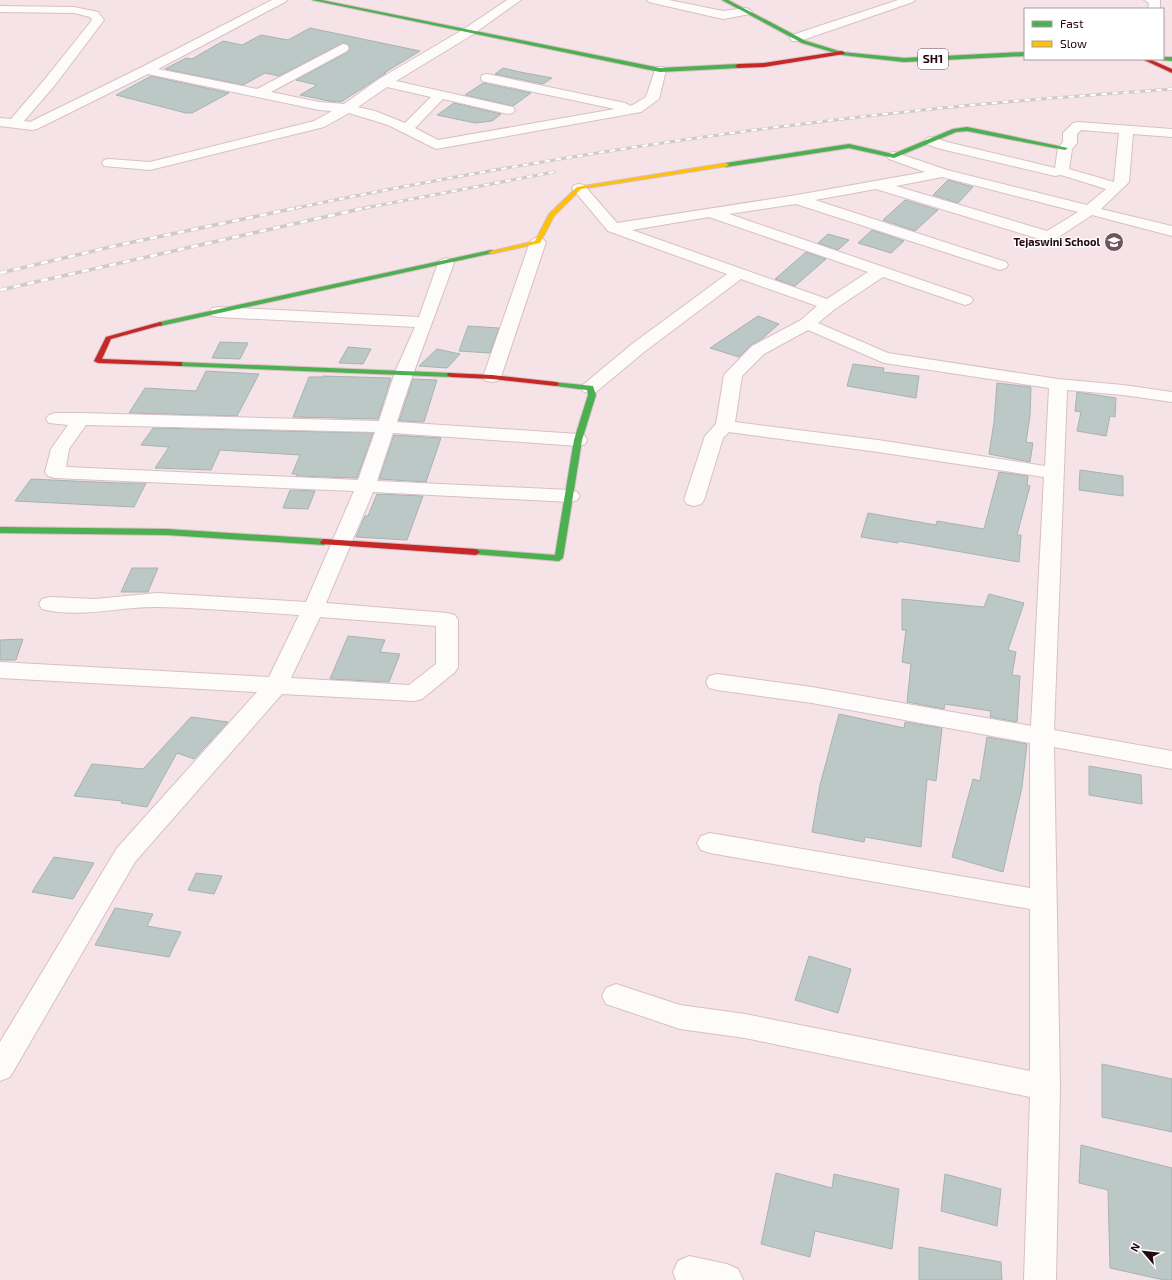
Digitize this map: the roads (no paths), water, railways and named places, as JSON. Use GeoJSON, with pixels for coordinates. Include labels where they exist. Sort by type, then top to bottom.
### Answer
{"type":"FeatureCollection","features":[{"type":"Feature","properties":{"kind":"street"},"geometry":{"type":"LineString","coordinates":[[0,122],[32,126],[146,70],[281,0]]}},
{"type":"Feature","properties":{"kind":"street"},"geometry":{"type":"LineString","coordinates":[[314,0],[660,70],[764,65],[842,53]]}},
{"type":"Feature","properties":{"kind":"street"},"geometry":{"type":"LineString","coordinates":[[109,163],[150,166],[228,148],[319,124],[347,108],[384,82],[468,32],[515,0]]}},
{"type":"Feature","properties":{"kind":"street"},"geometry":{"type":"LineString","coordinates":[[653,0],[723,15],[746,12]]}},
{"type":"Feature","properties":{"kind":"street","name":"SH1"},"geometry":{"type":"LineString","coordinates":[[724,0],[804,42],[842,53],[904,60],[1024,54]]}},
{"type":"Feature","properties":{"kind":"street"},"geometry":{"type":"LineString","coordinates":[[796,38],[909,0]]}},
{"type":"Feature","properties":{"kind":"street"},"geometry":{"type":"LineString","coordinates":[[1150,0],[1155,1],[1154,8]]}},
{"type":"Feature","properties":{"kind":"street"},"geometry":{"type":"LineString","coordinates":[[0,10],[74,10],[94,14],[98,20],[50,82],[14,124]]}},
{"type":"Feature","properties":{"kind":"street"},"geometry":{"type":"LineString","coordinates":[[259,93],[343,48]]}},
{"type":"Feature","properties":{"kind":"street"},"geometry":{"type":"LineString","coordinates":[[1147,60],[1172,71]]}},
{"type":"Feature","properties":{"kind":"street"},"geometry":{"type":"LineString","coordinates":[[146,70],[319,106],[347,108],[382,118],[436,145],[636,109],[652,99],[660,70]]}},
{"type":"Feature","properties":{"kind":"street"},"geometry":{"type":"LineString","coordinates":[[488,78],[636,109]]}},
{"type":"Feature","properties":{"kind":"street"},"geometry":{"type":"LineString","coordinates":[[384,82],[439,96],[508,110]]}},
{"type":"Feature","properties":{"kind":"street"},"geometry":{"type":"LineString","coordinates":[[406,129],[439,96]]}},
{"type":"Feature","properties":{"kind":"street"},"geometry":{"type":"LineString","coordinates":[[1062,171],[1065,148],[1070,143],[1070,132],[1078,126],[1172,133]]}},
{"type":"Feature","properties":{"kind":"street"},"geometry":{"type":"LineString","coordinates":[[894,156],[955,130],[967,129],[1065,148]]}},
{"type":"Feature","properties":{"kind":"street"},"geometry":{"type":"LineString","coordinates":[[878,185],[1049,237],[1089,210],[1118,187],[1122,182],[1126,130]]}},
{"type":"Feature","properties":{"kind":"street"},"geometry":{"type":"LineString","coordinates":[[932,141],[1055,172],[1062,171],[1118,187]]}},
{"type":"Feature","properties":{"kind":"street"},"geometry":{"type":"LineString","coordinates":[[492,377],[538,242],[551,215],[579,188],[849,146],[894,156],[942,173],[1172,231]]}},
{"type":"Feature","properties":{"kind":"street"},"geometry":{"type":"LineString","coordinates":[[613,228],[797,199],[942,173]]}},
{"type":"Feature","properties":{"kind":"street"},"geometry":{"type":"LineString","coordinates":[[579,188],[613,228],[830,305]]}},
{"type":"Feature","properties":{"kind":"street"},"geometry":{"type":"LineString","coordinates":[[797,199],[1000,265]]}},
{"type":"Feature","properties":{"kind":"street"},"geometry":{"type":"LineString","coordinates":[[711,212],[965,300]]}},
{"type":"Feature","properties":{"kind":"street"},"geometry":{"type":"LineString","coordinates":[[538,242],[151,326],[108,338],[98,361],[404,372],[492,377],[590,388],[638,348],[739,273]]}},
{"type":"Feature","properties":{"kind":"street"},"geometry":{"type":"LineString","coordinates":[[0,1068],[126,855],[276,686],[313,608],[366,486],[404,372],[425,322],[446,263]]}},
{"type":"Feature","properties":{"kind":"street"},"geometry":{"type":"LineString","coordinates":[[694,500],[714,436],[724,426],[733,375],[758,350],[807,324],[830,305],[881,271]]}},
{"type":"Feature","properties":{"kind":"street"},"geometry":{"type":"LineString","coordinates":[[218,312],[425,322]]}},
{"type":"Feature","properties":{"kind":"street"},"geometry":{"type":"LineString","coordinates":[[807,324],[884,358],[1058,384],[1123,390],[1172,397]]}},
{"type":"Feature","properties":{"kind":"street"},"geometry":{"type":"LineString","coordinates":[[1040,1280],[1045,1087],[1042,738],[1058,384]]}},
{"type":"Feature","properties":{"kind":"street"},"geometry":{"type":"LineString","coordinates":[[0,530],[167,532],[559,558],[578,440],[592,395],[590,388]]}},
{"type":"Feature","properties":{"kind":"street"},"geometry":{"type":"LineString","coordinates":[[55,419],[386,428],[578,440]]}},
{"type":"Feature","properties":{"kind":"street"},"geometry":{"type":"LineString","coordinates":[[81,419],[60,449],[55,472],[570,496]]}},
{"type":"Feature","properties":{"kind":"street"},"geometry":{"type":"LineString","coordinates":[[724,426],[870,445],[1054,473]]}},
{"type":"Feature","properties":{"kind":"street"},"geometry":{"type":"LineString","coordinates":[[0,670],[414,693],[447,667],[447,620],[313,608],[157,600],[95,606],[50,604]]}},
{"type":"Feature","properties":{"kind":"street"},"geometry":{"type":"LineString","coordinates":[[717,682],[812,695],[1042,738],[1172,760]]}},
{"type":"Feature","properties":{"kind":"street"},"geometry":{"type":"LineString","coordinates":[[710,843],[1043,901]]}},
{"type":"Feature","properties":{"kind":"street"},"geometry":{"type":"LineString","coordinates":[[616,996],[680,1017],[745,1026],[1045,1087]]}},
{"type":"Feature","properties":{"kind":"street"},"geometry":{"type":"LineString","coordinates":[[689,1272],[724,1280]]}},
{"type":"Feature","properties":{"kind":"railway"},"geometry":{"type":"LineString","coordinates":[[301,207],[537,163],[779,127],[942,108],[1172,89]]}},
{"type":"Feature","properties":{"kind":"railway"},"geometry":{"type":"LineString","coordinates":[[365,208],[554,172]]}},
{"type":"Feature","properties":{"kind":"railway"},"geometry":{"type":"LineString","coordinates":[[0,273],[119,245],[301,207]]}},
{"type":"Feature","properties":{"kind":"railway"},"geometry":{"type":"LineString","coordinates":[[296,208],[301,207]]}},
{"type":"Feature","properties":{"kind":"railway"},"geometry":{"type":"LineString","coordinates":[[0,290],[369,207]]}},
{"type":"Feature","properties":{"kind":"place","name":"Tejaswini School"},"geometry":{"type":"Point","coordinates":[1114,242]}}]}
